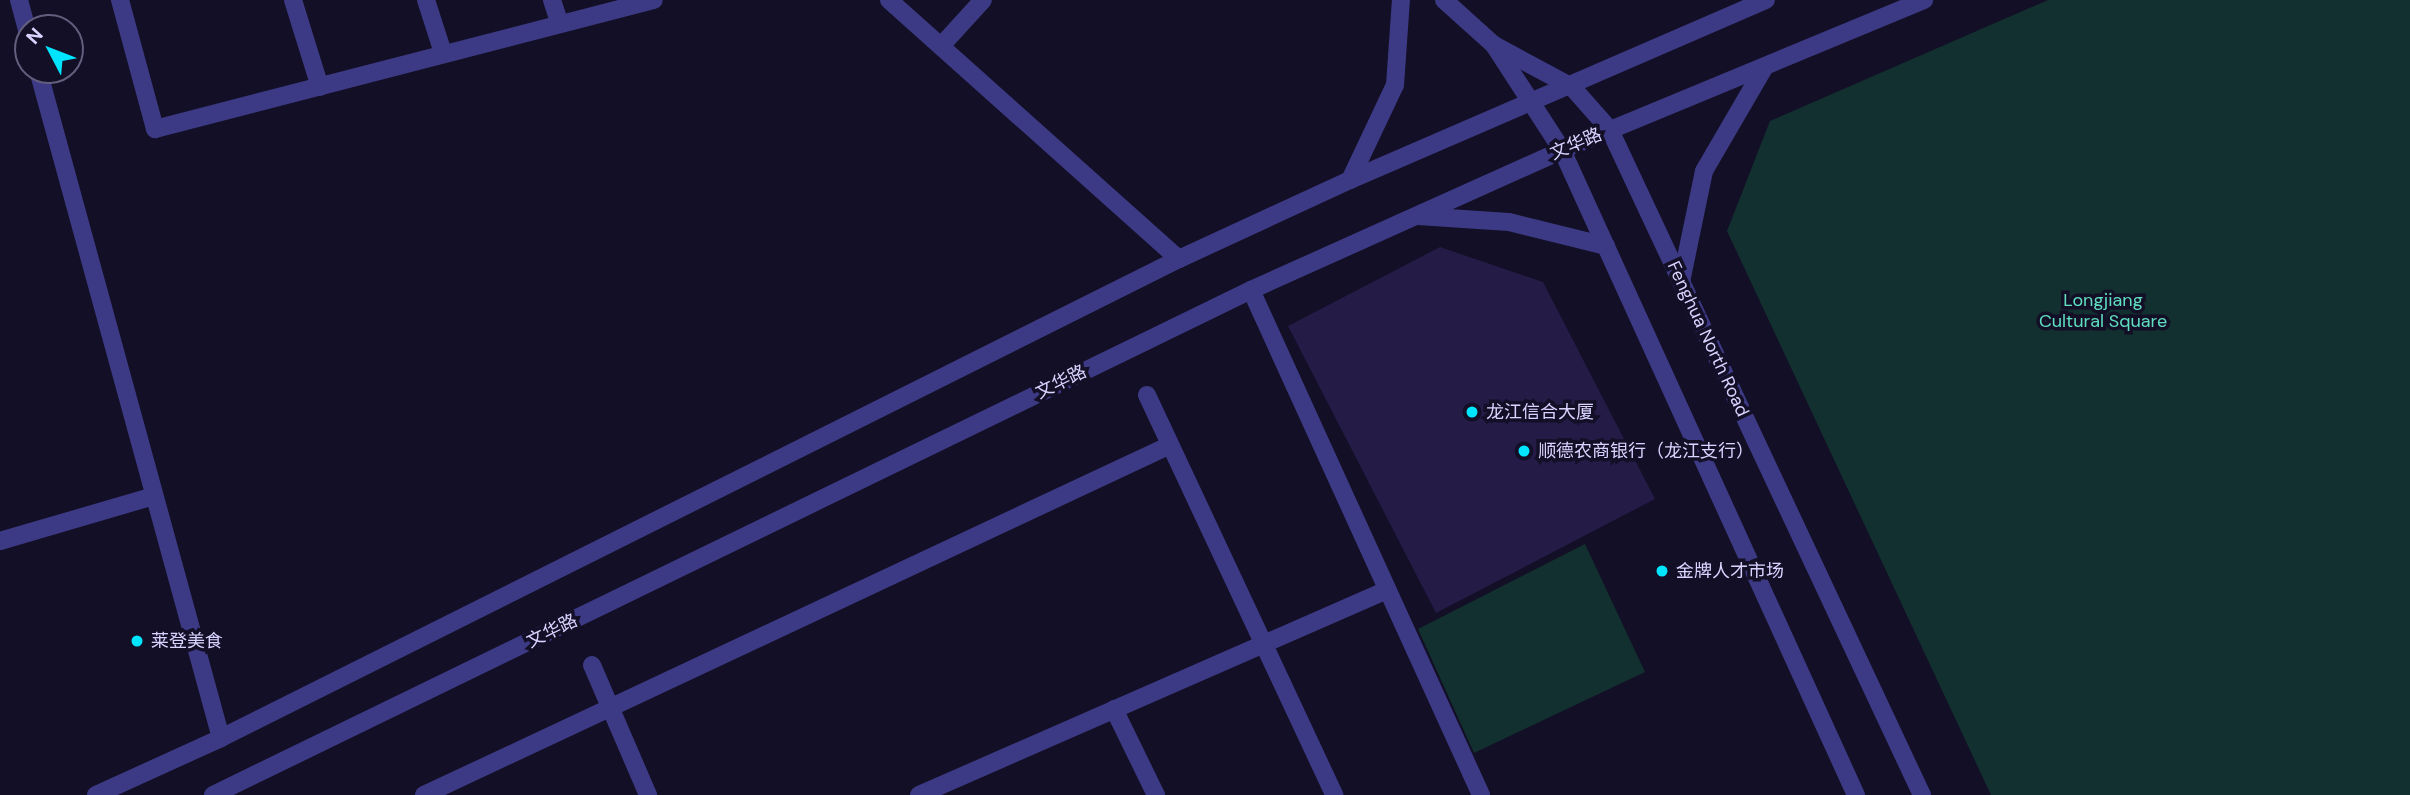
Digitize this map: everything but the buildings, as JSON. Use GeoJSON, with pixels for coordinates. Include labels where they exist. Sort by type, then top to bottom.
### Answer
{"type":"FeatureCollection","features":[{"type":"Feature","properties":{"kind":"street"},"geometry":{"type":"LineString","coordinates":[[120,0],[155,129],[558,22],[654,0]]}},
{"type":"Feature","properties":{"kind":"street"},"geometry":{"type":"LineString","coordinates":[[293,0],[320,87]]}},
{"type":"Feature","properties":{"kind":"street"},"geometry":{"type":"LineString","coordinates":[[426,0],[443,52]]}},
{"type":"Feature","properties":{"kind":"street"},"geometry":{"type":"LineString","coordinates":[[552,0],[558,22]]}},
{"type":"Feature","properties":{"kind":"street"},"geometry":{"type":"LineString","coordinates":[[890,0],[1179,259]]}},
{"type":"Feature","properties":{"kind":"street"},"geometry":{"type":"LineString","coordinates":[[941,46],[982,0]]}},
{"type":"Feature","properties":{"kind":"street"},"geometry":{"type":"LineString","coordinates":[[1350,180],[1395,85],[1401,0]]}},
{"type":"Feature","properties":{"kind":"street","name":"Fenghua North Road"},"geometry":{"type":"LineString","coordinates":[[1444,0],[1494,44],[1572,87],[1609,130],[1922,795]]}},
{"type":"Feature","properties":{"kind":"street"},"geometry":{"type":"LineString","coordinates":[[96,795],[221,738],[1179,259],[1350,180],[1572,87],[1766,0]]}},
{"type":"Feature","properties":{"kind":"street","name":"文华路"},"geometry":{"type":"LineString","coordinates":[[213,795],[1251,290],[1562,150],[1924,0]]}},
{"type":"Feature","properties":{"kind":"street","name":"Fenghua North Road"},"geometry":{"type":"LineString","coordinates":[[1494,44],[1529,105],[1562,150],[1856,795]]}},
{"type":"Feature","properties":{"kind":"street"},"geometry":{"type":"LineString","coordinates":[[1681,282],[1704,171],[1765,66]]}},
{"type":"Feature","properties":{"kind":"street"},"geometry":{"type":"LineString","coordinates":[[42,84],[221,738]]}},
{"type":"Feature","properties":{"kind":"street"},"geometry":{"type":"LineString","coordinates":[[1415,216],[1509,222],[1606,246]]}},
{"type":"Feature","properties":{"kind":"street"},"geometry":{"type":"LineString","coordinates":[[1251,290],[1481,795]]}},
{"type":"Feature","properties":{"kind":"street"},"geometry":{"type":"LineString","coordinates":[[1147,395],[1334,795]]}},
{"type":"Feature","properties":{"kind":"street"},"geometry":{"type":"LineString","coordinates":[[424,795],[1170,445]]}},
{"type":"Feature","properties":{"kind":"street"},"geometry":{"type":"LineString","coordinates":[[0,541],[154,496]]}},
{"type":"Feature","properties":{"kind":"street"},"geometry":{"type":"LineString","coordinates":[[919,795],[1387,590]]}},
{"type":"Feature","properties":{"kind":"street"},"geometry":{"type":"LineString","coordinates":[[592,665],[648,795]]}},
{"type":"Feature","properties":{"kind":"street"},"geometry":{"type":"LineString","coordinates":[[1114,709],[1156,795]]}},
{"type":"Feature","properties":{"kind":"green space","name":"Longjiang Cultural Square"},"geometry":{"type":"Polygon","coordinates":[[[2048,0],[2410,0],[2410,795],[1991,795],[1727,231],[1770,121],[2048,0]]]}},
{"type":"Feature","properties":{"kind":"green space"},"geometry":{"type":"Polygon","coordinates":[[[1585,544],[1645,672],[1474,753],[1418,629],[1585,544]]]}},
{"type":"Feature","properties":{"kind":"place","name":"龙江信合大厦"},"geometry":{"type":"Point","coordinates":[1472,412]}},
{"type":"Feature","properties":{"kind":"place","name":"顺德农商银行（龙江支行）"},"geometry":{"type":"Point","coordinates":[1524,451]}},
{"type":"Feature","properties":{"kind":"place","name":"金牌人才市场"},"geometry":{"type":"Point","coordinates":[1662,571]}},
{"type":"Feature","properties":{"kind":"place","name":"莱登美食"},"geometry":{"type":"Point","coordinates":[137,641]}}]}
